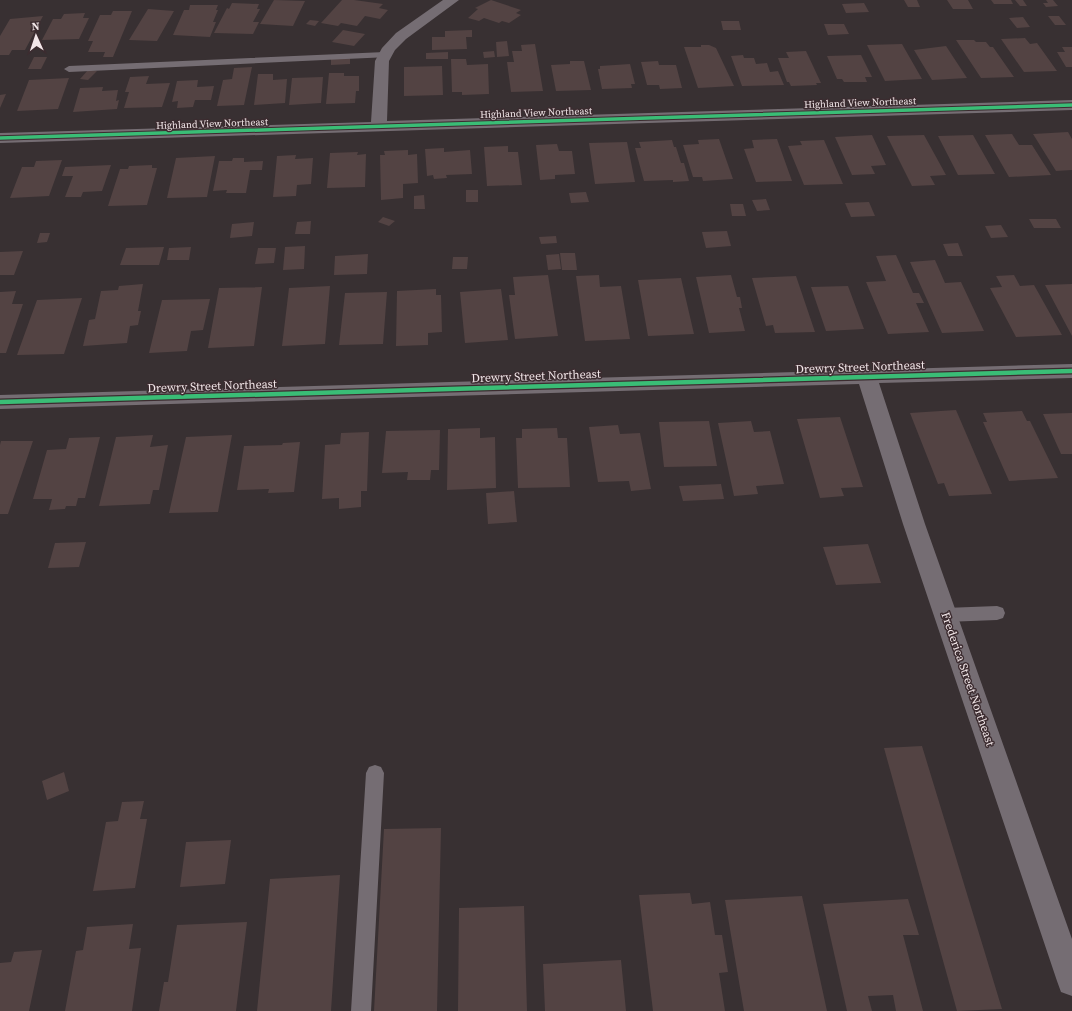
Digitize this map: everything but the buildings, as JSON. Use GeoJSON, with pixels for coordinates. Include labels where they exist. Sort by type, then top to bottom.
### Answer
{"type":"FeatureCollection","features":[{"type":"Feature","properties":{"kind":"street"},"geometry":{"type":"LineString","coordinates":[[379,126],[382,61],[389,48],[401,36],[452,0]]}},
{"type":"Feature","properties":{"kind":"street","name":"Highland View Northeast"},"geometry":{"type":"LineString","coordinates":[[0,138],[1072,105]]}},
{"type":"Feature","properties":{"kind":"street","name":"Drewry Street Northeast"},"geometry":{"type":"LineString","coordinates":[[0,402],[1072,371]]}},
{"type":"Feature","properties":{"kind":"street","name":"Frederica Street Northeast"},"geometry":{"type":"LineString","coordinates":[[867,377],[914,524],[1072,981]]}},
{"type":"Feature","properties":{"kind":"lane"},"geometry":{"type":"LineString","coordinates":[[69,69],[385,55]]}},
{"type":"Feature","properties":{"kind":"lane"},"geometry":{"type":"LineString","coordinates":[[945,615],[997,613]]}},
{"type":"Feature","properties":{"kind":"lane"},"geometry":{"type":"LineString","coordinates":[[362,1011],[375,773]]}},
{"type":"Feature","properties":{"kind":"cycle path"},"geometry":{"type":"LineString","coordinates":[[0,138],[1072,105]]}},
{"type":"Feature","properties":{"kind":"cycle path"},"geometry":{"type":"LineString","coordinates":[[0,402],[1072,371]]}}]}
